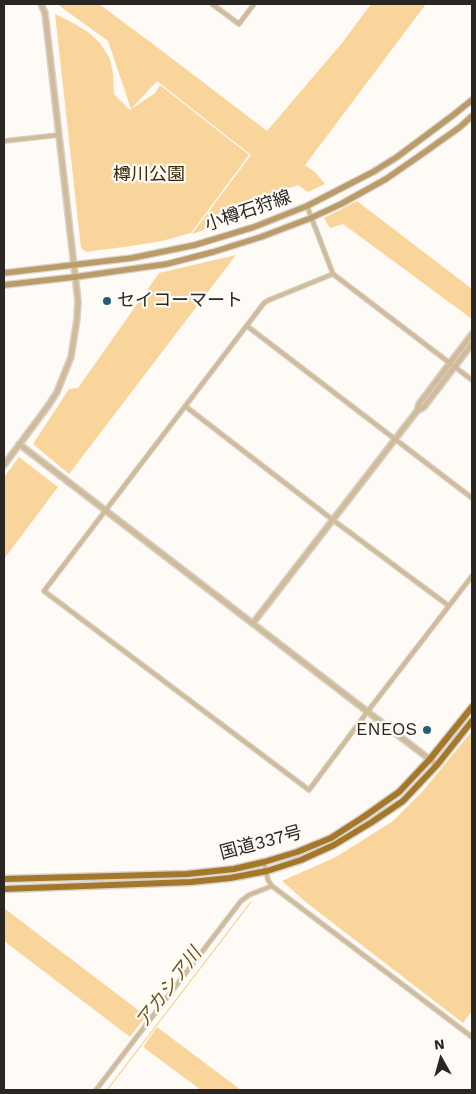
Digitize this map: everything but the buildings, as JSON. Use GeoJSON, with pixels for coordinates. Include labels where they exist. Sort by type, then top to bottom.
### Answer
{"type":"FeatureCollection","features":[{"type":"Feature","properties":{"kind":"highway","name":"国道337号"},"geometry":{"type":"LineString","coordinates":[[4,880],[187,874],[234,869],[298,852],[338,834],[399,792],[430,759],[472,707]]}},
{"type":"Feature","properties":{"kind":"highway","name":"国道337号"},"geometry":{"type":"LineString","coordinates":[[4,889],[191,882],[230,878],[267,871],[301,860],[334,845],[403,801],[437,765],[472,721]]}},
{"type":"Feature","properties":{"kind":"main road","name":"小樽石狩線"},"geometry":{"type":"LineString","coordinates":[[4,273],[132,258],[195,245],[254,227],[307,206],[373,172],[397,158],[472,100]]}},
{"type":"Feature","properties":{"kind":"main road","name":"小樽石狩線"},"geometry":{"type":"LineString","coordinates":[[4,285],[166,264],[193,258],[262,237],[341,204],[386,179],[453,132],[472,116]]}},
{"type":"Feature","properties":{"kind":"street"},"geometry":{"type":"LineString","coordinates":[[4,465],[57,392],[71,358],[77,319],[78,300],[45,13],[42,4]]}},
{"type":"Feature","properties":{"kind":"street"},"geometry":{"type":"LineString","coordinates":[[212,4],[239,24],[254,4]]}},
{"type":"Feature","properties":{"kind":"street"},"geometry":{"type":"LineString","coordinates":[[4,141],[59,135]]}},
{"type":"Feature","properties":{"kind":"street"},"geometry":{"type":"LineString","coordinates":[[307,206],[334,274],[472,380]]}},
{"type":"Feature","properties":{"kind":"street"},"geometry":{"type":"LineString","coordinates":[[334,274],[264,303],[44,591],[309,790],[472,576]]}},
{"type":"Feature","properties":{"kind":"street"},"geometry":{"type":"LineString","coordinates":[[247,326],[472,498]]}},
{"type":"Feature","properties":{"kind":"street"},"geometry":{"type":"LineString","coordinates":[[453,365],[472,334]]}},
{"type":"Feature","properties":{"kind":"street"},"geometry":{"type":"LineString","coordinates":[[253,623],[396,440],[417,411],[419,404],[472,344]]}},
{"type":"Feature","properties":{"kind":"street"},"geometry":{"type":"LineString","coordinates":[[185,406],[449,606]]}},
{"type":"Feature","properties":{"kind":"street"},"geometry":{"type":"LineString","coordinates":[[19,444],[437,765]]}},
{"type":"Feature","properties":{"kind":"street"},"geometry":{"type":"LineString","coordinates":[[264,862],[268,880],[272,886],[472,1037]]}},
{"type":"Feature","properties":{"kind":"street"},"geometry":{"type":"LineString","coordinates":[[96,1090],[241,902],[249,895],[272,886]]}},
{"type":"Feature","properties":{"kind":"green space"},"geometry":{"type":"Polygon","coordinates":[[[57,4],[99,4],[267,131],[342,43],[371,4],[426,4],[305,165],[316,173],[325,184],[308,192],[298,185],[284,190],[283,203],[192,234],[251,155],[157,81],[131,109],[108,41],[57,4]]]}},
{"type":"Feature","properties":{"kind":"green space","name":"樽川公園"},"geometry":{"type":"Polygon","coordinates":[[[55,14],[88,32],[100,43],[110,59],[114,94],[130,110],[155,93],[160,85],[249,155],[191,233],[162,241],[131,246],[86,252],[81,248],[55,14]]]}},
{"type":"Feature","properties":{"kind":"green space"},"geometry":{"type":"Polygon","coordinates":[[[357,201],[472,289],[472,319],[343,224],[330,228],[324,218],[357,201]]]}},
{"type":"Feature","properties":{"kind":"green space"},"geometry":{"type":"Polygon","coordinates":[[[236,255],[69,474],[33,444],[69,389],[78,388],[159,273],[236,255]]]}},
{"type":"Feature","properties":{"kind":"green space"},"geometry":{"type":"Polygon","coordinates":[[[19,457],[58,487],[4,559],[4,477],[19,457]]]}},
{"type":"Feature","properties":{"kind":"green space"},"geometry":{"type":"Polygon","coordinates":[[[472,731],[472,1011],[463,1023],[307,903],[282,881],[336,857],[393,821],[422,792],[472,731]]]}},
{"type":"Feature","properties":{"kind":"green space"},"geometry":{"type":"Polygon","coordinates":[[[4,908],[146,1016],[130,1037],[4,941],[4,908]]]}},
{"type":"Feature","properties":{"kind":"green space"},"geometry":{"type":"Polygon","coordinates":[[[157,1027],[241,1090],[201,1090],[143,1047],[157,1027]]]}},
{"type":"Feature","properties":{"kind":"waterway","name":"アカシア川"},"geometry":{"type":"LineString","coordinates":[[107,1090],[251,902]]}},
{"type":"Feature","properties":{"kind":"place","name":"セイコーマート"},"geometry":{"type":"Point","coordinates":[107,301]}},
{"type":"Feature","properties":{"kind":"place","name":"ENEOS"},"geometry":{"type":"Point","coordinates":[427,730]}}]}
